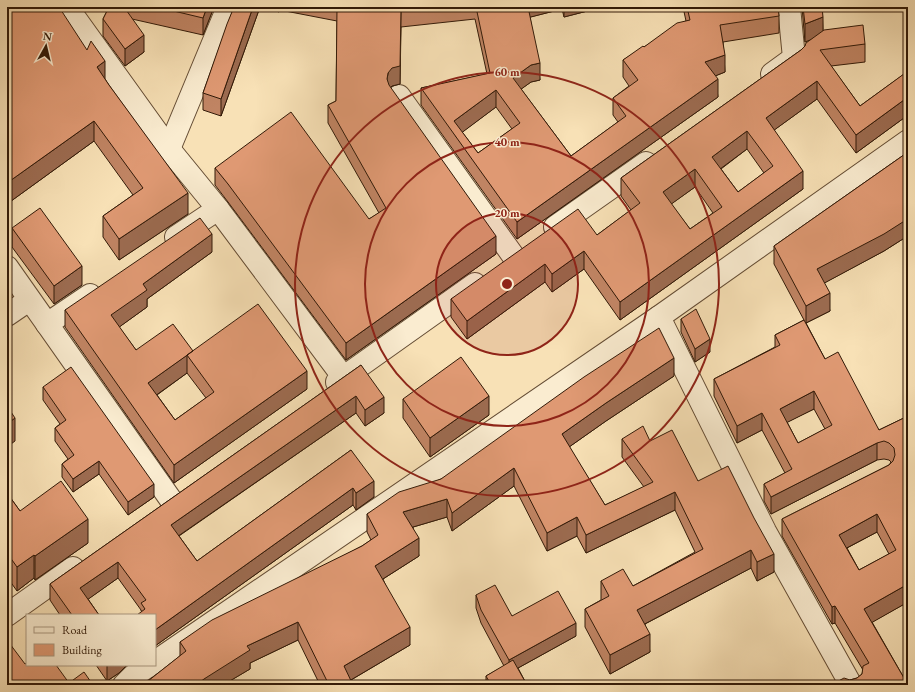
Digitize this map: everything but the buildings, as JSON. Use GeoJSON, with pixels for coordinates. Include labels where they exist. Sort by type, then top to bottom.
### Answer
{"type":"FeatureCollection","features":[{"type":"Feature","properties":{"kind":"street"},"geometry":{"type":"LineString","coordinates":[[67,7],[169,149],[218,208],[344,378]]}},
{"type":"Feature","properties":{"kind":"street"},"geometry":{"type":"LineString","coordinates":[[169,149],[228,7]]}},
{"type":"Feature","properties":{"kind":"street"},"geometry":{"type":"LineString","coordinates":[[755,86],[794,58],[789,7]]}},
{"type":"Feature","properties":{"kind":"street"},"geometry":{"type":"LineString","coordinates":[[399,96],[514,257]]}},
{"type":"Feature","properties":{"kind":"street"},"geometry":{"type":"LineString","coordinates":[[156,661],[659,317],[908,142]]}},
{"type":"Feature","properties":{"kind":"street"},"geometry":{"type":"LineString","coordinates":[[324,391],[664,150]]}},
{"type":"Feature","properties":{"kind":"street"},"geometry":{"type":"LineString","coordinates":[[159,248],[218,208]]}},
{"type":"Feature","properties":{"kind":"street"},"geometry":{"type":"LineString","coordinates":[[7,267],[171,500]]}},
{"type":"Feature","properties":{"kind":"street"},"geometry":{"type":"LineString","coordinates":[[47,324],[106,284]]}},
{"type":"Feature","properties":{"kind":"street"},"geometry":{"type":"LineString","coordinates":[[7,315],[29,300]]}},
{"type":"Feature","properties":{"kind":"street"},"geometry":{"type":"LineString","coordinates":[[659,317],[772,528],[851,685]]}},
{"type":"Feature","properties":{"kind":"street"},"geometry":{"type":"LineString","coordinates":[[10,607],[87,559]]}},
{"type":"Feature","properties":{"kind":"street"},"geometry":{"type":"LineString","coordinates":[[124,685],[133,676],[148,666]]}}]}
